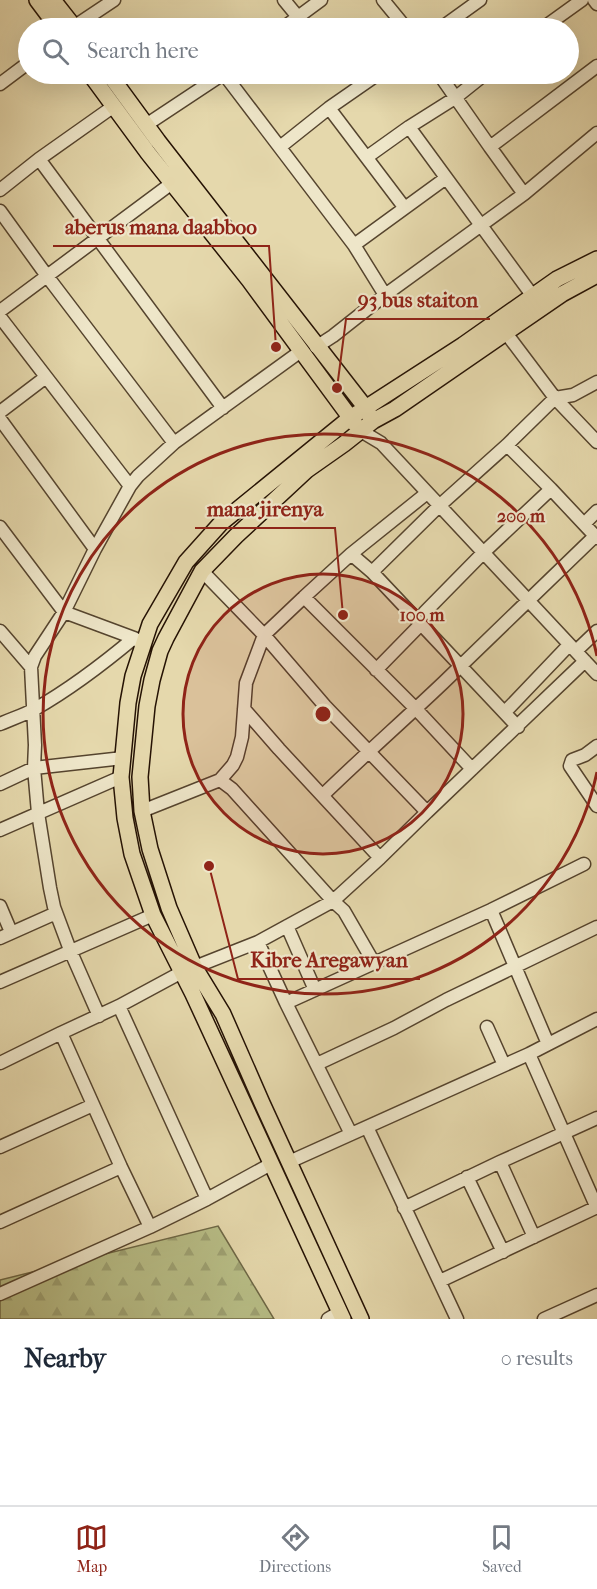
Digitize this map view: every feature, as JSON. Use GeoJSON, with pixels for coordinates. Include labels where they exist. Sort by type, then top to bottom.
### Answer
{"type":"FeatureCollection","features":[{"type":"Feature","properties":{"kind":"main road"},"geometry":{"type":"LineString","coordinates":[[37,0],[50,18]]}},
{"type":"Feature","properties":{"kind":"main road"},"geometry":{"type":"LineString","coordinates":[[53,0],[66,18]]}},
{"type":"Feature","properties":{"kind":"main road"},"geometry":{"type":"LineString","coordinates":[[98,84],[249,280],[309,349],[364,407],[367,426]]}},
{"type":"Feature","properties":{"kind":"main road"},"geometry":{"type":"LineString","coordinates":[[116,84],[260,271],[350,418],[367,426]]}},
{"type":"Feature","properties":{"kind":"main road"},"geometry":{"type":"LineString","coordinates":[[361,1319],[223,1014],[189,970],[153,915],[132,854],[125,818],[121,777],[128,703],[139,641],[186,562],[221,523],[364,407],[463,345],[557,279],[596,268]]}},
{"type":"Feature","properties":{"kind":"main road"},"geometry":{"type":"LineString","coordinates":[[337,1317],[189,970],[150,849],[142,811],[140,777],[152,680],[165,638],[202,571],[307,470],[367,426],[562,294],[596,268]]}},
{"type":"Feature","properties":{"kind":"street"},"geometry":{"type":"LineString","coordinates":[[88,18],[114,0]]}},
{"type":"Feature","properties":{"kind":"street"},"geometry":{"type":"LineString","coordinates":[[284,0],[298,17],[321,0]]}},
{"type":"Feature","properties":{"kind":"street"},"geometry":{"type":"LineString","coordinates":[[383,0],[398,18]]}},
{"type":"Feature","properties":{"kind":"street"},"geometry":{"type":"LineString","coordinates":[[455,18],[480,0]]}},
{"type":"Feature","properties":{"kind":"street"},"geometry":{"type":"LineString","coordinates":[[557,18],[582,0]]}},
{"type":"Feature","properties":{"kind":"street"},"geometry":{"type":"LineString","coordinates":[[594,0],[597,4]]}},
{"type":"Feature","properties":{"kind":"street"},"geometry":{"type":"LineString","coordinates":[[579,80],[597,66]]}},
{"type":"Feature","properties":{"kind":"street"},"geometry":{"type":"LineString","coordinates":[[0,84],[18,70]]}},
{"type":"Feature","properties":{"kind":"street"},"geometry":{"type":"LineString","coordinates":[[146,125],[209,84]]}},
{"type":"Feature","properties":{"kind":"street"},"geometry":{"type":"LineString","coordinates":[[232,84],[354,245],[385,295]]}},
{"type":"Feature","properties":{"kind":"street"},"geometry":{"type":"LineString","coordinates":[[280,147],[364,84]]}},
{"type":"Feature","properties":{"kind":"street"},"geometry":{"type":"LineString","coordinates":[[446,84],[524,194]]}},
{"type":"Feature","properties":{"kind":"street"},"geometry":{"type":"LineString","coordinates":[[367,157],[472,84]]}},
{"type":"Feature","properties":{"kind":"street"},"geometry":{"type":"LineString","coordinates":[[490,147],[573,84]]}},
{"type":"Feature","properties":{"kind":"street"},"geometry":{"type":"LineString","coordinates":[[0,190],[39,159],[114,106]]}},
{"type":"Feature","properties":{"kind":"street"},"geometry":{"type":"LineString","coordinates":[[329,108],[404,207]]}},
{"type":"Feature","properties":{"kind":"street"},"geometry":{"type":"LineString","coordinates":[[409,127],[532,295]]}},
{"type":"Feature","properties":{"kind":"street"},"geometry":{"type":"LineString","coordinates":[[99,1016],[70,950],[56,913],[50,888],[38,813],[34,768],[31,668],[35,656],[64,612],[130,486],[174,443],[309,349],[333,336],[385,295],[524,194],[597,133]]}},
{"type":"Feature","properties":{"kind":"street"},"geometry":{"type":"LineString","coordinates":[[39,159],[224,408]]}},
{"type":"Feature","properties":{"kind":"street"},"geometry":{"type":"LineString","coordinates":[[354,245],[446,178]]}},
{"type":"Feature","properties":{"kind":"street"},"geometry":{"type":"LineString","coordinates":[[0,311],[172,183]]}},
{"type":"Feature","properties":{"kind":"street"},"geometry":{"type":"LineString","coordinates":[[0,211],[174,443]]}},
{"type":"Feature","properties":{"kind":"street"},"geometry":{"type":"LineString","coordinates":[[0,317],[130,486]]}},
{"type":"Feature","properties":{"kind":"street"},"geometry":{"type":"LineString","coordinates":[[506,333],[555,398],[597,442]]}},
{"type":"Feature","properties":{"kind":"street"},"geometry":{"type":"LineString","coordinates":[[0,412],[46,377]]}},
{"type":"Feature","properties":{"kind":"street"},"geometry":{"type":"LineString","coordinates":[[372,572],[555,398],[573,395],[597,382]]}},
{"type":"Feature","properties":{"kind":"street"},"geometry":{"type":"LineString","coordinates":[[0,420],[95,549]]}},
{"type":"Feature","properties":{"kind":"street"},"geometry":{"type":"LineString","coordinates":[[367,426],[597,674]]}},
{"type":"Feature","properties":{"kind":"street"},"geometry":{"type":"LineString","coordinates":[[322,795],[416,709],[527,600],[596,537],[507,445]]}},
{"type":"Feature","properties":{"kind":"street"},"geometry":{"type":"LineString","coordinates":[[376,670],[421,624],[425,612],[551,489]]}},
{"type":"Feature","properties":{"kind":"street"},"geometry":{"type":"LineString","coordinates":[[142,811],[220,780],[237,757],[242,737],[246,683],[264,636],[351,554],[427,493]]}},
{"type":"Feature","properties":{"kind":"street"},"geometry":{"type":"LineString","coordinates":[[584,524],[597,511]]}},
{"type":"Feature","properties":{"kind":"street"},"geometry":{"type":"LineString","coordinates":[[0,527],[64,612],[139,641]]}},
{"type":"Feature","properties":{"kind":"street"},"geometry":{"type":"LineString","coordinates":[[351,554],[372,572],[518,727]]}},
{"type":"Feature","properties":{"kind":"street"},"geometry":{"type":"LineString","coordinates":[[202,571],[264,636],[325,706],[427,812]]}},
{"type":"Feature","properties":{"kind":"street"},"geometry":{"type":"LineString","coordinates":[[304,597],[416,709],[472,769]]}},
{"type":"Feature","properties":{"kind":"street"},"geometry":{"type":"LineString","coordinates":[[0,631],[31,668]]}},
{"type":"Feature","properties":{"kind":"street"},"geometry":{"type":"LineString","coordinates":[[504,712],[572,648],[597,631]]}},
{"type":"Feature","properties":{"kind":"street"},"geometry":{"type":"LineString","coordinates":[[1,723],[33,710],[111,657],[139,641]]}},
{"type":"Feature","properties":{"kind":"street"},"geometry":{"type":"LineString","coordinates":[[0,1063],[189,970],[258,942],[333,901],[585,661]]}},
{"type":"Feature","properties":{"kind":"street"},"geometry":{"type":"LineString","coordinates":[[244,709],[380,858]]}},
{"type":"Feature","properties":{"kind":"street"},"geometry":{"type":"LineString","coordinates":[[597,746],[573,760],[570,766],[597,806]]}},
{"type":"Feature","properties":{"kind":"street"},"geometry":{"type":"LineString","coordinates":[[0,784],[34,768],[123,758]]}},
{"type":"Feature","properties":{"kind":"street"},"geometry":{"type":"LineString","coordinates":[[0,830],[121,777]]}},
{"type":"Feature","properties":{"kind":"street"},"geometry":{"type":"LineString","coordinates":[[220,780],[232,789],[344,911],[374,963]]}},
{"type":"Feature","properties":{"kind":"street"},"geometry":{"type":"LineString","coordinates":[[286,1004],[584,864]]}},
{"type":"Feature","properties":{"kind":"street"},"geometry":{"type":"LineString","coordinates":[[0,906],[6,935],[56,913]]}},
{"type":"Feature","properties":{"kind":"street"},"geometry":{"type":"LineString","coordinates":[[491,909],[548,1044]]}},
{"type":"Feature","properties":{"kind":"street"},"geometry":{"type":"LineString","coordinates":[[0,982],[153,915]]}},
{"type":"Feature","properties":{"kind":"street"},"geometry":{"type":"LineString","coordinates":[[287,926],[315,990]]}},
{"type":"Feature","properties":{"kind":"street"},"geometry":{"type":"LineString","coordinates":[[317,1064],[597,927]]}},
{"type":"Feature","properties":{"kind":"street"},"geometry":{"type":"LineString","coordinates":[[258,942],[286,1004],[351,1134]]}},
{"type":"Feature","properties":{"kind":"street"},"geometry":{"type":"LineString","coordinates":[[119,1006],[207,1199]]}},
{"type":"Feature","properties":{"kind":"street"},"geometry":{"type":"LineString","coordinates":[[289,1162],[529,1054],[597,1019]]}},
{"type":"Feature","properties":{"kind":"street"},"geometry":{"type":"LineString","coordinates":[[487,1028],[504,1065]]}},
{"type":"Feature","properties":{"kind":"street"},"geometry":{"type":"LineString","coordinates":[[61,1033],[150,1227]]}},
{"type":"Feature","properties":{"kind":"street"},"geometry":{"type":"LineString","coordinates":[[440,1281],[597,1208],[529,1054]]}},
{"type":"Feature","properties":{"kind":"street"},"geometry":{"type":"LineString","coordinates":[[0,1147],[93,1105]]}},
{"type":"Feature","properties":{"kind":"street"},"geometry":{"type":"LineString","coordinates":[[404,1208],[500,1161],[597,1118]]}},
{"type":"Feature","properties":{"kind":"street"},"geometry":{"type":"LineString","coordinates":[[367,1127],[457,1319]]}},
{"type":"Feature","properties":{"kind":"street"},"geometry":{"type":"LineString","coordinates":[[500,1161],[534,1237]]}},
{"type":"Feature","properties":{"kind":"street"},"geometry":{"type":"LineString","coordinates":[[0,1294],[150,1227],[271,1164]]}},
{"type":"Feature","properties":{"kind":"street"},"geometry":{"type":"LineString","coordinates":[[0,1222],[121,1167]]}},
{"type":"Feature","properties":{"kind":"street"},"geometry":{"type":"LineString","coordinates":[[467,1178],[503,1252]]}},
{"type":"Feature","properties":{"kind":"street"},"geometry":{"type":"LineString","coordinates":[[544,1319],[597,1294]]}},
{"type":"Feature","properties":{"kind":"street"},"geometry":{"type":"LineString","coordinates":[[571,1306],[577,1319]]}},
{"type":"Feature","properties":{"kind":"green space"},"geometry":{"type":"Polygon","coordinates":[[[218,1226],[274,1319],[0,1319],[0,1280],[218,1226]]]}},
{"type":"Feature","properties":{"kind":"place","name":"aberus mana daabboo"},"geometry":{"type":"Point","coordinates":[276,347]}},
{"type":"Feature","properties":{"kind":"place","name":"93 bus staiton"},"geometry":{"type":"Point","coordinates":[337,388]}},
{"type":"Feature","properties":{"kind":"place","name":"mana jirenya"},"geometry":{"type":"Point","coordinates":[343,615]}},
{"type":"Feature","properties":{"kind":"place","name":"Kibre Aregawyan"},"geometry":{"type":"Point","coordinates":[209,866]}}]}
